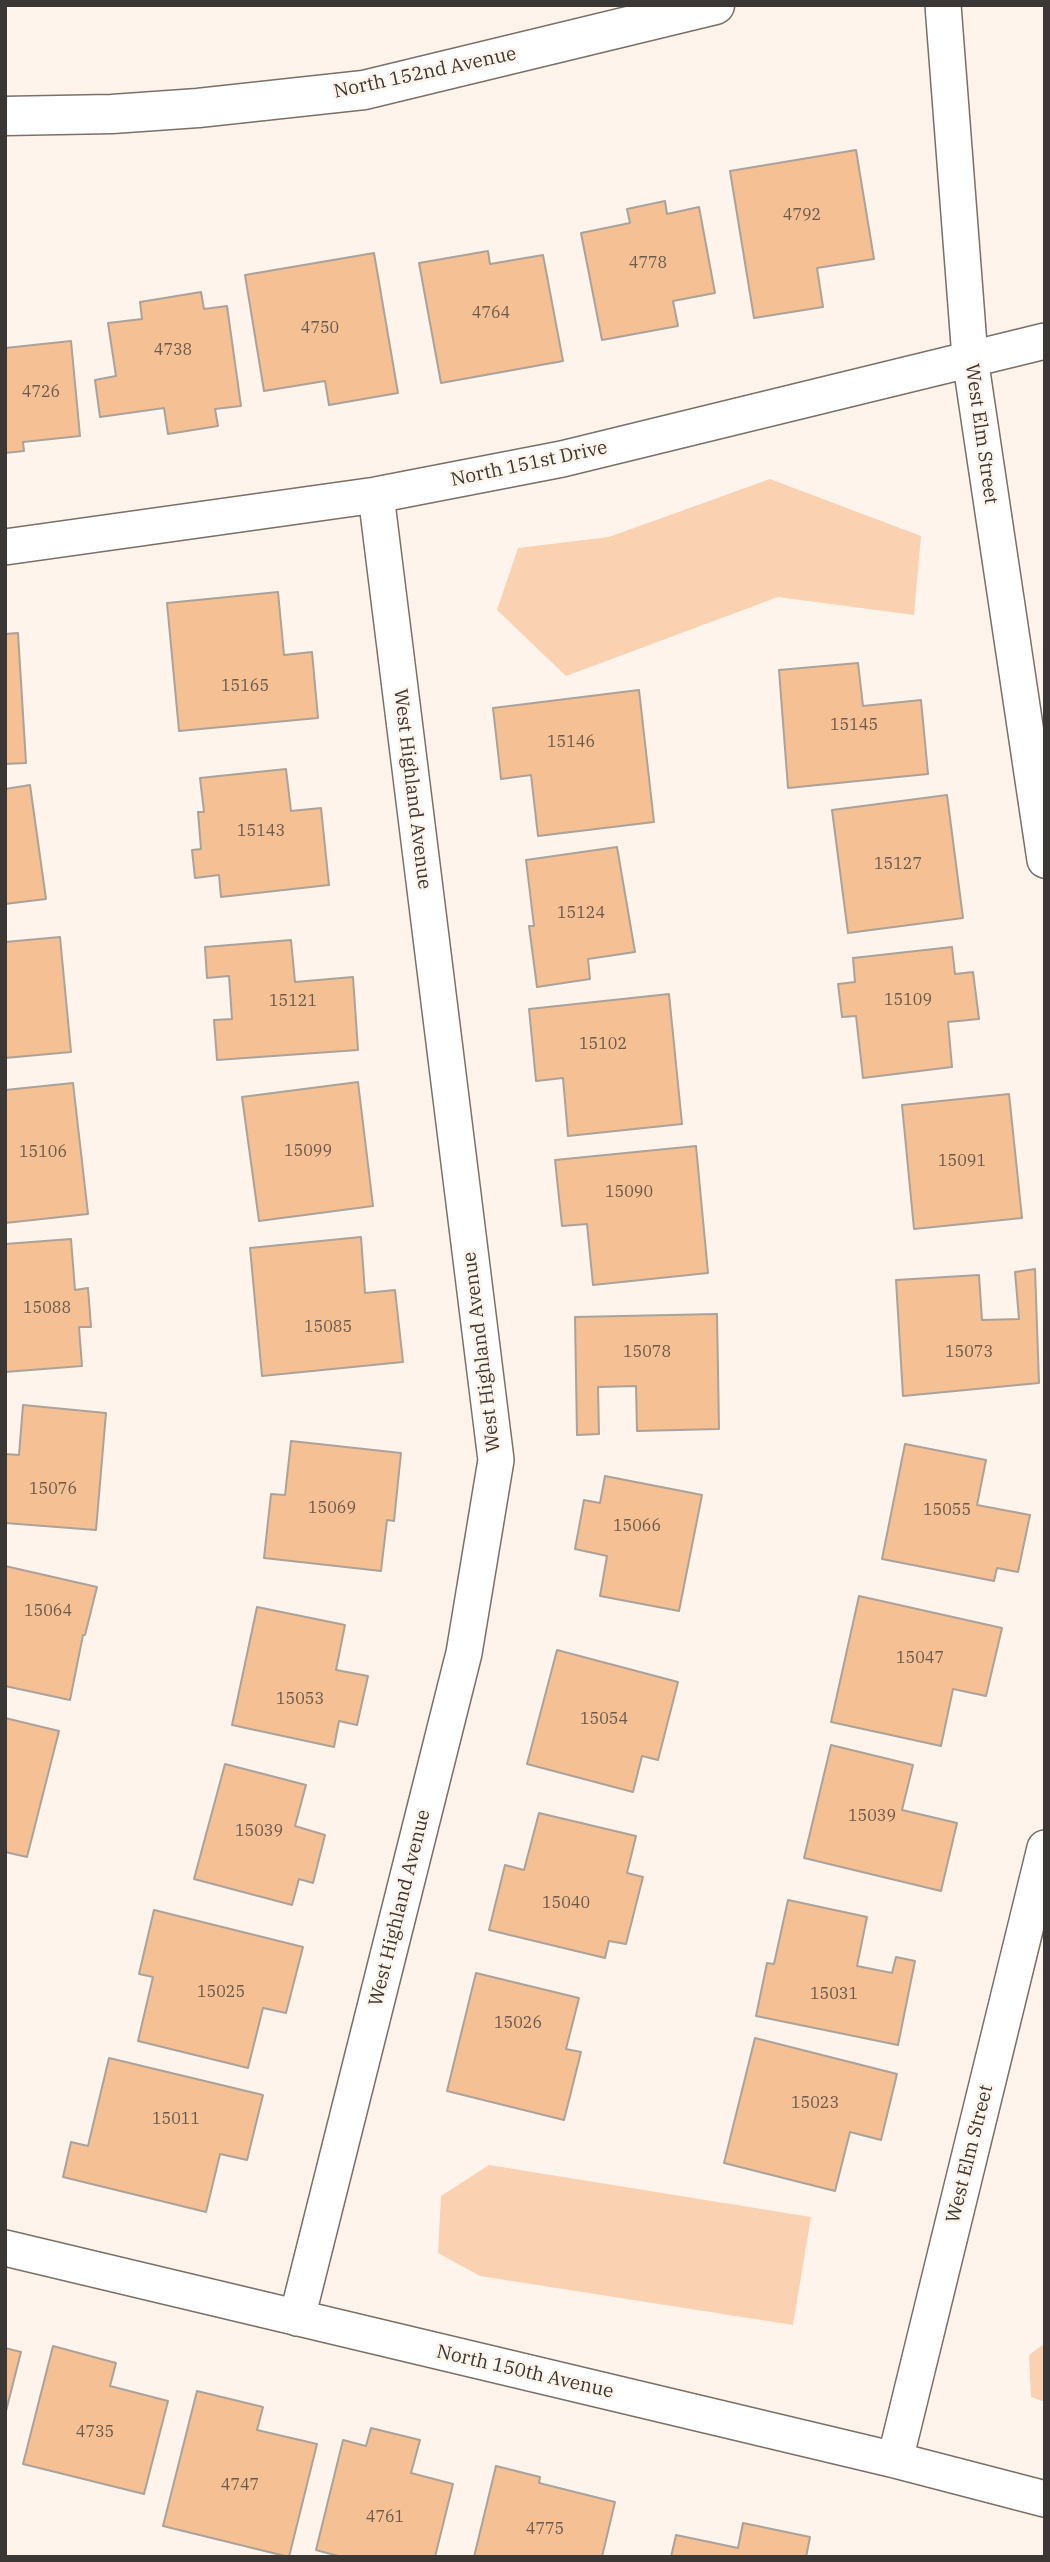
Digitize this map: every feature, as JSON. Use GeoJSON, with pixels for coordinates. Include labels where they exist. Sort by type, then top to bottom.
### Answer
{"type":"FeatureCollection","features":[{"type":"Feature","properties":{"kind":"street","name":"North 152nd Avenue"},"geometry":{"type":"LineString","coordinates":[[5,116],[87,115],[198,108],[364,90],[715,5]]}},
{"type":"Feature","properties":{"kind":"street","name":"West Elm Street"},"geometry":{"type":"LineString","coordinates":[[943,5],[970,358],[1045,860]]}},
{"type":"Feature","properties":{"kind":"street","name":"North 151st Drive"},"geometry":{"type":"LineString","coordinates":[[5,547],[376,495],[562,458],[1045,341]]}},
{"type":"Feature","properties":{"kind":"street","name":"West Highland Avenue"},"geometry":{"type":"LineString","coordinates":[[298,2318],[464,1653],[496,1460],[376,495]]}},
{"type":"Feature","properties":{"kind":"street","name":"West Elm Street"},"geometry":{"type":"LineString","coordinates":[[895,2460],[1045,1847]]}},
{"type":"Feature","properties":{"kind":"street","name":"North 150th Avenue"},"geometry":{"type":"LineString","coordinates":[[5,2248],[895,2460],[1045,2499]]}},
{"type":"Feature","properties":{"kind":"shaded area"},"geometry":{"type":"Polygon","coordinates":[[[770,479],[921,536],[914,615],[778,597],[566,676],[497,610],[518,548],[609,537],[770,479]]]}},
{"type":"Feature","properties":{"kind":"shaded area"},"geometry":{"type":"Polygon","coordinates":[[[489,2165],[811,2217],[793,2325],[480,2276],[438,2253],[441,2196],[489,2165]]]}},
{"type":"Feature","properties":{"kind":"shaded area"},"geometry":{"type":"Polygon","coordinates":[[[1045,2343],[1045,2402],[1031,2397],[1029,2355],[1045,2343]]]}},
{"type":"Feature","properties":{"kind":"building"},"geometry":{"type":"Polygon","coordinates":[[[856,150],[874,259],[817,268],[823,307],[754,318],[730,171],[856,150]]]}},
{"type":"Feature","properties":{"kind":"building"},"geometry":{"type":"Polygon","coordinates":[[[665,201],[667,214],[699,207],[715,293],[673,301],[678,326],[602,340],[581,233],[630,223],[627,209],[665,201]]]}},
{"type":"Feature","properties":{"kind":"building"},"geometry":{"type":"Polygon","coordinates":[[[488,251],[490,264],[543,255],[563,361],[441,383],[419,263],[488,251]]]}},
{"type":"Feature","properties":{"kind":"building"},"geometry":{"type":"Polygon","coordinates":[[[374,253],[398,393],[329,405],[325,381],[264,391],[245,275],[374,253]]]}},
{"type":"Feature","properties":{"kind":"building"},"geometry":{"type":"Polygon","coordinates":[[[201,292],[204,309],[227,306],[241,406],[215,409],[218,426],[168,434],[164,408],[100,417],[95,380],[116,376],[108,323],[142,319],[140,302],[201,292]]]}},
{"type":"Feature","properties":{"kind":"building"},"geometry":{"type":"Polygon","coordinates":[[[71,341],[80,436],[23,442],[24,451],[5,453],[5,348],[71,341]]]}},
{"type":"Feature","properties":{"kind":"building"},"geometry":{"type":"Polygon","coordinates":[[[278,592],[284,655],[312,652],[318,718],[179,731],[167,603],[278,592]]]}},
{"type":"Feature","properties":{"kind":"building"},"geometry":{"type":"Polygon","coordinates":[[[18,633],[26,763],[5,764],[5,634],[18,633]]]}},
{"type":"Feature","properties":{"kind":"building"},"geometry":{"type":"Polygon","coordinates":[[[858,663],[863,706],[921,700],[928,774],[788,788],[779,670],[858,663]]]}},
{"type":"Feature","properties":{"kind":"building"},"geometry":{"type":"Polygon","coordinates":[[[639,690],[654,822],[538,836],[531,775],[501,779],[493,708],[639,690]]]}},
{"type":"Feature","properties":{"kind":"building"},"geometry":{"type":"Polygon","coordinates":[[[286,769],[291,811],[321,808],[329,885],[221,897],[219,875],[195,878],[192,850],[201,849],[198,812],[204,812],[200,778],[286,769]]]}},
{"type":"Feature","properties":{"kind":"building"},"geometry":{"type":"Polygon","coordinates":[[[30,785],[46,899],[5,904],[5,789],[30,785]]]}},
{"type":"Feature","properties":{"kind":"building"},"geometry":{"type":"Polygon","coordinates":[[[947,795],[963,918],[848,933],[832,810],[947,795]]]}},
{"type":"Feature","properties":{"kind":"building"},"geometry":{"type":"Polygon","coordinates":[[[617,847],[635,952],[588,959],[590,979],[537,987],[529,926],[534,926],[526,860],[617,847]]]}},
{"type":"Feature","properties":{"kind":"building"},"geometry":{"type":"Polygon","coordinates":[[[60,937],[71,1052],[5,1058],[5,942],[60,937]]]}},
{"type":"Feature","properties":{"kind":"building"},"geometry":{"type":"Polygon","coordinates":[[[291,940],[295,982],[353,977],[358,1050],[217,1060],[214,1020],[232,1019],[229,976],[207,978],[205,947],[291,940]]]}},
{"type":"Feature","properties":{"kind":"building"},"geometry":{"type":"Polygon","coordinates":[[[952,947],[955,974],[973,972],[979,1019],[948,1022],[952,1067],[863,1078],[856,1016],[842,1017],[838,984],[855,982],[853,958],[952,947]]]}},
{"type":"Feature","properties":{"kind":"building"},"geometry":{"type":"Polygon","coordinates":[[[669,994],[682,1124],[568,1136],[563,1078],[536,1081],[529,1009],[669,994]]]}},
{"type":"Feature","properties":{"kind":"building"},"geometry":{"type":"Polygon","coordinates":[[[358,1082],[373,1206],[259,1221],[242,1097],[358,1082]]]}},
{"type":"Feature","properties":{"kind":"building"},"geometry":{"type":"Polygon","coordinates":[[[73,1083],[88,1214],[5,1223],[5,1090],[73,1083]]]}},
{"type":"Feature","properties":{"kind":"building"},"geometry":{"type":"Polygon","coordinates":[[[1009,1094],[1022,1218],[914,1229],[902,1105],[1009,1094]]]}},
{"type":"Feature","properties":{"kind":"building"},"geometry":{"type":"Polygon","coordinates":[[[696,1146],[708,1273],[593,1285],[587,1224],[562,1226],[555,1160],[696,1146]]]}},
{"type":"Feature","properties":{"kind":"building"},"geometry":{"type":"Polygon","coordinates":[[[361,1237],[365,1293],[395,1290],[403,1362],[262,1376],[250,1248],[361,1237]]]}},
{"type":"Feature","properties":{"kind":"building"},"geometry":{"type":"Polygon","coordinates":[[[71,1239],[75,1290],[88,1288],[91,1327],[79,1327],[82,1366],[5,1372],[5,1244],[71,1239]]]}},
{"type":"Feature","properties":{"kind":"building"},"geometry":{"type":"Polygon","coordinates":[[[1035,1269],[1039,1383],[903,1396],[896,1280],[979,1275],[982,1320],[1019,1319],[1015,1272],[1035,1269]]]}},
{"type":"Feature","properties":{"kind":"building"},"geometry":{"type":"Polygon","coordinates":[[[717,1314],[719,1429],[637,1431],[636,1386],[598,1387],[599,1434],[577,1435],[575,1317],[717,1314]]]}},
{"type":"Feature","properties":{"kind":"building"},"geometry":{"type":"Polygon","coordinates":[[[23,1405],[106,1413],[96,1530],[5,1523],[5,1454],[19,1455],[23,1405]]]}},
{"type":"Feature","properties":{"kind":"building"},"geometry":{"type":"Polygon","coordinates":[[[291,1441],[401,1453],[394,1521],[387,1520],[381,1571],[264,1558],[271,1494],[285,1495],[291,1441]]]}},
{"type":"Feature","properties":{"kind":"building"},"geometry":{"type":"Polygon","coordinates":[[[905,1444],[986,1460],[977,1505],[1030,1515],[1018,1572],[997,1568],[994,1581],[882,1559],[905,1444]]]}},
{"type":"Feature","properties":{"kind":"building"},"geometry":{"type":"Polygon","coordinates":[[[605,1476],[702,1495],[679,1611],[600,1596],[607,1556],[575,1549],[584,1500],[600,1503],[605,1476]]]}},
{"type":"Feature","properties":{"kind":"building"},"geometry":{"type":"Polygon","coordinates":[[[5,1566],[97,1587],[83,1635],[70,1700],[5,1686],[5,1566]]]}},
{"type":"Feature","properties":{"kind":"building"},"geometry":{"type":"Polygon","coordinates":[[[859,1596],[1002,1628],[986,1696],[953,1689],[941,1746],[831,1722],[859,1596]]]}},
{"type":"Feature","properties":{"kind":"building"},"geometry":{"type":"Polygon","coordinates":[[[257,1607],[345,1625],[336,1670],[368,1676],[357,1725],[339,1721],[334,1747],[232,1725],[257,1607]]]}},
{"type":"Feature","properties":{"kind":"building"},"geometry":{"type":"Polygon","coordinates":[[[557,1650],[678,1682],[658,1760],[642,1756],[633,1792],[527,1764],[557,1650]]]}},
{"type":"Feature","properties":{"kind":"building"},"geometry":{"type":"Polygon","coordinates":[[[5,1718],[59,1731],[27,1857],[5,1852],[5,1718]]]}},
{"type":"Feature","properties":{"kind":"building"},"geometry":{"type":"Polygon","coordinates":[[[831,1745],[913,1765],[902,1810],[957,1823],[941,1891],[804,1858],[831,1745]]]}},
{"type":"Feature","properties":{"kind":"building"},"geometry":{"type":"Polygon","coordinates":[[[225,1764],[306,1785],[295,1826],[325,1835],[313,1883],[299,1879],[292,1905],[194,1879],[225,1764]]]}},
{"type":"Feature","properties":{"kind":"building"},"geometry":{"type":"Polygon","coordinates":[[[539,1813],[636,1836],[627,1873],[643,1877],[626,1944],[609,1941],[605,1958],[489,1930],[505,1865],[524,1870],[539,1813]]]}},
{"type":"Feature","properties":{"kind":"building"},"geometry":{"type":"Polygon","coordinates":[[[788,1900],[867,1917],[857,1966],[892,1973],[896,1957],[915,1961],[898,2045],[756,2016],[767,1963],[774,1964],[788,1900]]]}},
{"type":"Feature","properties":{"kind":"building"},"geometry":{"type":"Polygon","coordinates":[[[154,1910],[303,1947],[286,2013],[263,2008],[248,2068],[138,2041],[153,1977],[139,1974],[154,1910]]]}},
{"type":"Feature","properties":{"kind":"building"},"geometry":{"type":"Polygon","coordinates":[[[476,1973],[579,1998],[566,2049],[581,2052],[564,2120],[447,2091],[476,1973]]]}},
{"type":"Feature","properties":{"kind":"building"},"geometry":{"type":"Polygon","coordinates":[[[755,2038],[897,2074],[881,2140],[850,2132],[835,2191],[724,2163],[755,2038]]]}},
{"type":"Feature","properties":{"kind":"building"},"geometry":{"type":"Polygon","coordinates":[[[109,2058],[263,2095],[247,2160],[220,2154],[206,2212],[63,2177],[71,2142],[88,2146],[109,2058]]]}},
{"type":"Feature","properties":{"kind":"building"},"geometry":{"type":"Polygon","coordinates":[[[53,2346],[116,2363],[110,2386],[168,2401],[144,2494],[23,2464],[53,2346]]]}},
{"type":"Feature","properties":{"kind":"building"},"geometry":{"type":"Polygon","coordinates":[[[5,2348],[21,2352],[5,2415],[5,2348]]]}},
{"type":"Feature","properties":{"kind":"building"},"geometry":{"type":"Polygon","coordinates":[[[197,2391],[263,2407],[257,2430],[317,2444],[289,2557],[163,2526],[197,2391]]]}},
{"type":"Feature","properties":{"kind":"building"},"geometry":{"type":"Polygon","coordinates":[[[371,2428],[420,2440],[411,2473],[453,2484],[435,2557],[342,2557],[316,2550],[343,2440],[366,2446],[371,2428]]]}},
{"type":"Feature","properties":{"kind":"building"},"geometry":{"type":"Polygon","coordinates":[[[496,2466],[540,2477],[539,2483],[615,2502],[602,2557],[474,2557],[496,2466]]]}},
{"type":"Feature","properties":{"kind":"building"},"geometry":{"type":"Polygon","coordinates":[[[743,2523],[810,2537],[806,2557],[671,2557],[676,2535],[738,2548],[743,2523]]]}}]}
